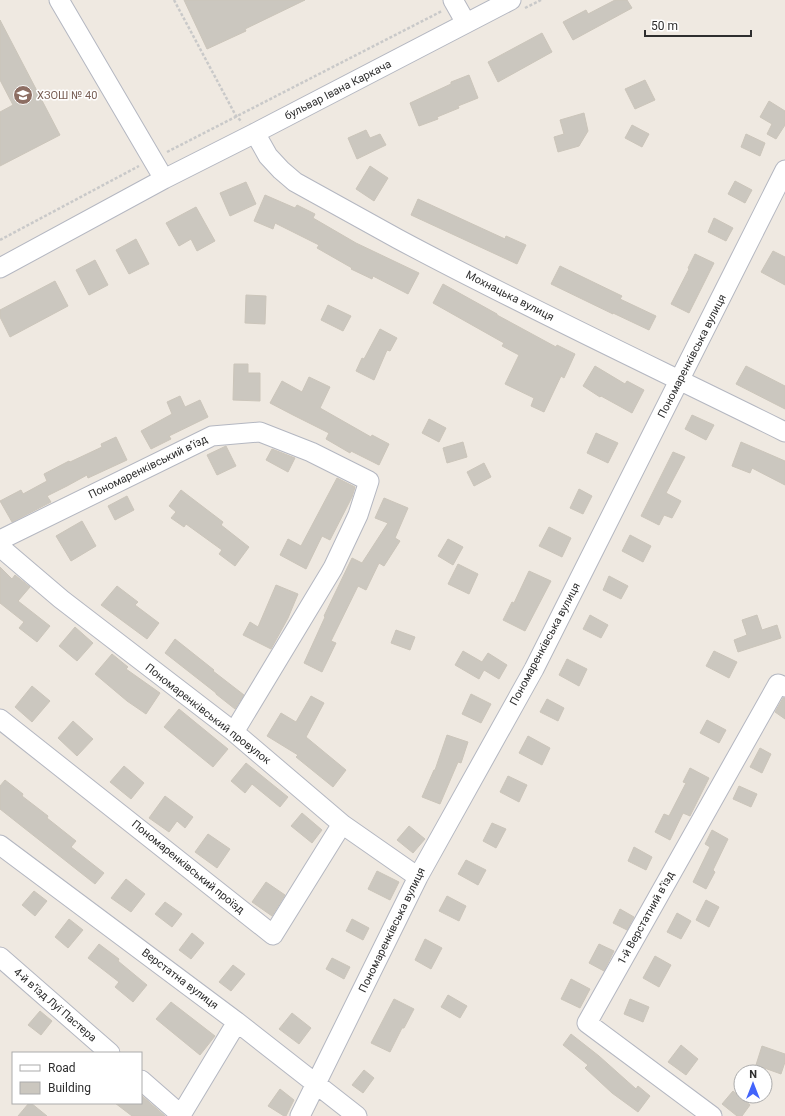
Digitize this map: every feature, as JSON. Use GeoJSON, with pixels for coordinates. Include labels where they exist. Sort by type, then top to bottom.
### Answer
{"type":"FeatureCollection","features":[{"type":"Feature","properties":{"kind":"street"},"geometry":{"type":"LineString","coordinates":[[59,0],[164,179]]}},
{"type":"Feature","properties":{"kind":"street","name":"бульвар Івана Каркача"},"geometry":{"type":"LineString","coordinates":[[0,268],[164,179],[511,0]]}},
{"type":"Feature","properties":{"kind":"street"},"geometry":{"type":"LineString","coordinates":[[454,2],[466,24]]}},
{"type":"Feature","properties":{"kind":"street","name":"Мохнацька вулиця"},"geometry":{"type":"LineString","coordinates":[[255,133],[268,156],[281,170],[296,182],[399,239],[558,321],[680,379],[785,432]]}},
{"type":"Feature","properties":{"kind":"street","name":"Пономаренківська вулиця"},"geometry":{"type":"LineString","coordinates":[[300,1116],[418,877],[534,669],[785,170]]}},
{"type":"Feature","properties":{"kind":"street","name":"Пономаренківський в’їзд"},"geometry":{"type":"LineString","coordinates":[[0,540],[212,436],[260,432],[311,452],[369,481],[358,515],[333,568],[234,732]]}},
{"type":"Feature","properties":{"kind":"street","name":"Пономаренківський провулок"},"geometry":{"type":"LineString","coordinates":[[0,547],[61,599],[234,732],[342,824],[418,877]]}},
{"type":"Feature","properties":{"kind":"street","name":"1-й Верстатний в’їзд"},"geometry":{"type":"LineString","coordinates":[[712,1116],[587,1023],[778,684],[785,687]]}},
{"type":"Feature","properties":{"kind":"street","name":"Пономаренківський проїзд"},"geometry":{"type":"LineString","coordinates":[[0,720],[273,935],[342,824]]}},
{"type":"Feature","properties":{"kind":"street","name":"Верстатна вулиця"},"geometry":{"type":"LineString","coordinates":[[0,845],[237,1022],[357,1116]]}},
{"type":"Feature","properties":{"kind":"street","name":"4-й в’їзд Луї Пастера"},"geometry":{"type":"LineString","coordinates":[[0,957],[109,1052]]}},
{"type":"Feature","properties":{"kind":"street"},"geometry":{"type":"LineString","coordinates":[[142,1081],[181,1115],[237,1022]]}},
{"type":"Feature","properties":{"kind":"path"},"geometry":{"type":"LineString","coordinates":[[174,0],[236,116],[255,133]]}},
{"type":"Feature","properties":{"kind":"path"},"geometry":{"type":"LineString","coordinates":[[0,240],[454,2]]}},
{"type":"Feature","properties":{"kind":"building"},"geometry":{"type":"Polygon","coordinates":[[[184,0],[305,0],[245,29],[246,31],[207,49],[184,0]]]}},
{"type":"Feature","properties":{"kind":"building"},"geometry":{"type":"Polygon","coordinates":[[[615,0],[627,0],[632,8],[573,40],[563,22],[586,10],[588,14],[615,0]]]}},
{"type":"Feature","properties":{"kind":"building","name":"ХЗОШ № 40"},"geometry":{"type":"Polygon","coordinates":[[[0,20],[60,135],[0,166],[0,112],[13,105],[0,80],[0,20]]]}},
{"type":"Feature","properties":{"kind":"building"},"geometry":{"type":"Polygon","coordinates":[[[542,33],[552,52],[498,82],[488,62],[542,33]]]}},
{"type":"Feature","properties":{"kind":"building"},"geometry":{"type":"Polygon","coordinates":[[[469,75],[478,98],[437,117],[438,119],[419,126],[410,103],[451,84],[451,82],[469,75]]]}},
{"type":"Feature","properties":{"kind":"building"},"geometry":{"type":"Polygon","coordinates":[[[645,80],[655,100],[635,109],[625,89],[645,80]]]}},
{"type":"Feature","properties":{"kind":"building"},"geometry":{"type":"Polygon","coordinates":[[[769,101],[785,111],[785,125],[776,139],[767,134],[772,124],[760,117],[769,101]]]}},
{"type":"Feature","properties":{"kind":"building"},"geometry":{"type":"Polygon","coordinates":[[[584,113],[588,131],[579,146],[558,152],[554,137],[564,134],[560,120],[584,113]]]}},
{"type":"Feature","properties":{"kind":"building"},"geometry":{"type":"Polygon","coordinates":[[[632,125],[649,134],[642,147],[625,138],[632,125]]]}},
{"type":"Feature","properties":{"kind":"building"},"geometry":{"type":"Polygon","coordinates":[[[366,130],[370,138],[380,134],[386,145],[357,159],[348,138],[366,130]]]}},
{"type":"Feature","properties":{"kind":"building"},"geometry":{"type":"Polygon","coordinates":[[[746,134],[765,143],[760,156],[741,147],[746,134]]]}},
{"type":"Feature","properties":{"kind":"building"},"geometry":{"type":"Polygon","coordinates":[[[370,166],[388,178],[374,201],[356,189],[370,166]]]}},
{"type":"Feature","properties":{"kind":"building"},"geometry":{"type":"Polygon","coordinates":[[[735,181],[752,190],[745,203],[728,194],[735,181]]]}},
{"type":"Feature","properties":{"kind":"building"},"geometry":{"type":"Polygon","coordinates":[[[246,182],[256,204],[230,216],[220,193],[246,182]]]}},
{"type":"Feature","properties":{"kind":"building"},"geometry":{"type":"Polygon","coordinates":[[[265,195],[295,208],[297,205],[315,214],[313,218],[356,243],[419,273],[408,294],[373,276],[372,279],[351,269],[352,268],[317,248],[319,245],[275,223],[273,229],[254,221],[265,195]]]}},
{"type":"Feature","properties":{"kind":"building"},"geometry":{"type":"Polygon","coordinates":[[[418,199],[505,239],[506,236],[526,245],[517,264],[411,215],[418,199]]]}},
{"type":"Feature","properties":{"kind":"building"},"geometry":{"type":"Polygon","coordinates":[[[196,207],[215,241],[197,251],[191,239],[179,246],[166,223],[196,207]]]}},
{"type":"Feature","properties":{"kind":"building"},"geometry":{"type":"Polygon","coordinates":[[[714,218],[733,228],[726,241],[708,232],[714,218]]]}},
{"type":"Feature","properties":{"kind":"building"},"geometry":{"type":"Polygon","coordinates":[[[136,239],[149,264],[129,274],[116,250],[136,239]]]}},
{"type":"Feature","properties":{"kind":"building"},"geometry":{"type":"Polygon","coordinates":[[[773,251],[785,257],[785,285],[761,272],[773,251]]]}},
{"type":"Feature","properties":{"kind":"building"},"geometry":{"type":"Polygon","coordinates":[[[695,254],[714,263],[689,313],[671,304],[695,254]]]}},
{"type":"Feature","properties":{"kind":"building"},"geometry":{"type":"Polygon","coordinates":[[[95,260],[108,285],[89,295],[76,270],[95,260]]]}},
{"type":"Feature","properties":{"kind":"building"},"geometry":{"type":"Polygon","coordinates":[[[560,266],[622,296],[620,299],[656,316],[649,330],[551,284],[560,266]]]}},
{"type":"Feature","properties":{"kind":"building"},"geometry":{"type":"Polygon","coordinates":[[[55,281],[68,306],[10,337],[0,317],[0,310],[55,281]]]}},
{"type":"Feature","properties":{"kind":"building"},"geometry":{"type":"Polygon","coordinates":[[[443,284],[556,347],[557,345],[575,354],[564,378],[561,376],[544,412],[531,406],[534,398],[505,384],[519,355],[502,346],[504,343],[433,303],[443,284]]]}},
{"type":"Feature","properties":{"kind":"building"},"geometry":{"type":"Polygon","coordinates":[[[246,295],[266,296],[265,324],[245,323],[246,295]]]}},
{"type":"Feature","properties":{"kind":"building"},"geometry":{"type":"Polygon","coordinates":[[[328,305],[351,316],[343,331],[321,320],[328,305]]]}},
{"type":"Feature","properties":{"kind":"building"},"geometry":{"type":"Polygon","coordinates":[[[380,329],[397,338],[390,351],[387,350],[374,380],[356,371],[362,358],[364,359],[380,329]]]}},
{"type":"Feature","properties":{"kind":"building"},"geometry":{"type":"Polygon","coordinates":[[[234,364],[248,364],[248,373],[260,373],[260,401],[233,400],[234,364]]]}},
{"type":"Feature","properties":{"kind":"building"},"geometry":{"type":"Polygon","coordinates":[[[595,366],[625,384],[627,381],[644,390],[632,413],[601,396],[600,397],[583,386],[595,366]]]}},
{"type":"Feature","properties":{"kind":"building"},"geometry":{"type":"Polygon","coordinates":[[[746,366],[785,386],[785,409],[736,384],[746,366]]]}},
{"type":"Feature","properties":{"kind":"building"},"geometry":{"type":"Polygon","coordinates":[[[309,377],[330,387],[320,408],[371,437],[372,435],[389,444],[379,465],[351,451],[350,453],[326,439],[329,433],[270,403],[282,381],[302,392],[309,377]]]}},
{"type":"Feature","properties":{"kind":"building"},"geometry":{"type":"Polygon","coordinates":[[[180,396],[185,407],[200,400],[208,417],[169,436],[171,439],[151,449],[141,431],[172,414],[167,402],[180,396]]]}},
{"type":"Feature","properties":{"kind":"building"},"geometry":{"type":"Polygon","coordinates":[[[692,415],[714,425],[706,440],[685,429],[692,415]]]}},
{"type":"Feature","properties":{"kind":"building"},"geometry":{"type":"Polygon","coordinates":[[[429,419],[446,428],[439,442],[422,433],[429,419]]]}},
{"type":"Feature","properties":{"kind":"building"},"geometry":{"type":"Polygon","coordinates":[[[596,433],[618,443],[608,463],[587,453],[596,433]]]}},
{"type":"Feature","properties":{"kind":"building"},"geometry":{"type":"Polygon","coordinates":[[[116,437],[127,460],[88,478],[87,475],[47,496],[51,502],[12,522],[0,501],[21,490],[23,494],[47,481],[44,474],[69,461],[70,462],[102,447],[101,444],[116,437]]]}},
{"type":"Feature","properties":{"kind":"building"},"geometry":{"type":"Polygon","coordinates":[[[463,442],[467,457],[447,463],[443,448],[463,442]]]}},
{"type":"Feature","properties":{"kind":"building"},"geometry":{"type":"Polygon","coordinates":[[[741,442],[785,461],[785,485],[752,468],[750,473],[732,466],[741,442]]]}},
{"type":"Feature","properties":{"kind":"building"},"geometry":{"type":"Polygon","coordinates":[[[226,446],[236,466],[217,475],[207,455],[226,446]]]}},
{"type":"Feature","properties":{"kind":"building"},"geometry":{"type":"Polygon","coordinates":[[[272,449],[295,458],[288,472],[266,460],[272,449]]]}},
{"type":"Feature","properties":{"kind":"building"},"geometry":{"type":"Polygon","coordinates":[[[673,452],[685,457],[666,493],[681,501],[672,518],[664,515],[659,525],[641,516],[673,452]]]}},
{"type":"Feature","properties":{"kind":"building"},"geometry":{"type":"Polygon","coordinates":[[[484,463],[491,477],[474,486],[467,472],[484,463]]]}},
{"type":"Feature","properties":{"kind":"building"},"geometry":{"type":"Polygon","coordinates":[[[337,478],[355,487],[352,497],[330,540],[322,536],[306,569],[280,555],[288,539],[301,546],[337,478]]]}},
{"type":"Feature","properties":{"kind":"building"},"geometry":{"type":"Polygon","coordinates":[[[579,489],[592,496],[583,514],[570,508],[579,489]]]}},
{"type":"Feature","properties":{"kind":"building"},"geometry":{"type":"Polygon","coordinates":[[[181,490],[223,522],[221,525],[249,547],[235,566],[219,554],[222,550],[186,524],[184,527],[171,518],[176,512],[169,506],[181,490]]]}},
{"type":"Feature","properties":{"kind":"building"},"geometry":{"type":"Polygon","coordinates":[[[127,496],[134,510],[115,520],[108,506],[127,496]]]}},
{"type":"Feature","properties":{"kind":"building"},"geometry":{"type":"Polygon","coordinates":[[[384,498],[408,508],[395,538],[400,541],[384,566],[379,563],[366,590],[358,586],[331,641],[336,643],[322,672],[304,663],[325,617],[324,616],[352,558],[362,563],[388,523],[375,518],[384,498]]]}},
{"type":"Feature","properties":{"kind":"building"},"geometry":{"type":"Polygon","coordinates":[[[82,521],[96,546],[71,561],[56,536],[82,521]]]}},
{"type":"Feature","properties":{"kind":"building"},"geometry":{"type":"Polygon","coordinates":[[[549,527],[571,538],[562,557],[539,546],[549,527]]]}},
{"type":"Feature","properties":{"kind":"building"},"geometry":{"type":"Polygon","coordinates":[[[630,535],[651,546],[643,562],[622,551],[630,535]]]}},
{"type":"Feature","properties":{"kind":"building"},"geometry":{"type":"Polygon","coordinates":[[[448,539],[463,547],[453,565],[438,556],[448,539]]]}},
{"type":"Feature","properties":{"kind":"building"},"geometry":{"type":"Polygon","coordinates":[[[458,564],[478,574],[469,594],[448,584],[458,564]]]}},
{"type":"Feature","properties":{"kind":"building"},"geometry":{"type":"Polygon","coordinates":[[[0,567],[12,579],[15,575],[30,587],[18,601],[50,626],[37,642],[19,628],[24,622],[0,603],[0,567]]]}},
{"type":"Feature","properties":{"kind":"building"},"geometry":{"type":"Polygon","coordinates":[[[529,571],[551,581],[525,631],[503,620],[512,602],[514,603],[529,571]]]}},
{"type":"Feature","properties":{"kind":"building"},"geometry":{"type":"Polygon","coordinates":[[[609,576],[628,586],[621,599],[603,590],[609,576]]]}},
{"type":"Feature","properties":{"kind":"building"},"geometry":{"type":"Polygon","coordinates":[[[276,585],[298,594],[288,618],[271,649],[243,635],[250,622],[258,627],[276,585]]]}},
{"type":"Feature","properties":{"kind":"building"},"geometry":{"type":"Polygon","coordinates":[[[117,586],[138,602],[135,605],[159,623],[147,639],[101,605],[117,586]]]}},
{"type":"Feature","properties":{"kind":"building"},"geometry":{"type":"Polygon","coordinates":[[[590,615],[608,625],[601,638],[583,629],[590,615]]]}},
{"type":"Feature","properties":{"kind":"building"},"geometry":{"type":"Polygon","coordinates":[[[757,615],[762,630],[777,625],[781,638],[738,652],[734,640],[747,635],[742,620],[757,615]]]}},
{"type":"Feature","properties":{"kind":"building"},"geometry":{"type":"Polygon","coordinates":[[[75,627],[93,643],[77,661],[59,646],[75,627]]]}},
{"type":"Feature","properties":{"kind":"building"},"geometry":{"type":"Polygon","coordinates":[[[396,630],[415,637],[410,650],[391,643],[396,630]]]}},
{"type":"Feature","properties":{"kind":"building"},"geometry":{"type":"Polygon","coordinates":[[[175,639],[244,695],[235,709],[165,653],[175,639]]]}},
{"type":"Feature","properties":{"kind":"building"},"geometry":{"type":"Polygon","coordinates":[[[463,651],[482,662],[488,653],[507,665],[499,679],[484,670],[479,679],[455,665],[463,651]]]}},
{"type":"Feature","properties":{"kind":"building"},"geometry":{"type":"Polygon","coordinates":[[[714,651],[737,662],[729,678],[706,666],[714,651]]]}},
{"type":"Feature","properties":{"kind":"building"},"geometry":{"type":"Polygon","coordinates":[[[112,654],[128,667],[126,669],[160,693],[146,714],[127,701],[95,674],[112,654]]]}},
{"type":"Feature","properties":{"kind":"building"},"geometry":{"type":"Polygon","coordinates":[[[567,659],[587,669],[579,686],[559,675],[567,659]]]}},
{"type":"Feature","properties":{"kind":"building"},"geometry":{"type":"Polygon","coordinates":[[[32,686],[50,701],[32,722],[15,707],[32,686]]]}},
{"type":"Feature","properties":{"kind":"building"},"geometry":{"type":"Polygon","coordinates":[[[471,694],[491,704],[481,723],[462,714],[471,694]]]}},
{"type":"Feature","properties":{"kind":"building"},"geometry":{"type":"Polygon","coordinates":[[[311,696],[324,703],[306,737],[346,770],[333,787],[296,757],[298,755],[267,736],[281,713],[296,722],[311,696]]]}},
{"type":"Feature","properties":{"kind":"building"},"geometry":{"type":"Polygon","coordinates":[[[783,698],[785,698],[785,719],[775,712],[783,698]]]}},
{"type":"Feature","properties":{"kind":"building"},"geometry":{"type":"Polygon","coordinates":[[[547,699],[564,708],[558,721],[540,712],[547,699]]]}},
{"type":"Feature","properties":{"kind":"building"},"geometry":{"type":"Polygon","coordinates":[[[179,709],[228,749],[213,767],[164,727],[179,709]]]}},
{"type":"Feature","properties":{"kind":"building"},"geometry":{"type":"Polygon","coordinates":[[[707,720],[726,730],[719,743],[700,733],[707,720]]]}},
{"type":"Feature","properties":{"kind":"building"},"geometry":{"type":"Polygon","coordinates":[[[73,721],[93,739],[77,756],[58,738],[73,721]]]}},
{"type":"Feature","properties":{"kind":"building"},"geometry":{"type":"Polygon","coordinates":[[[447,735],[468,742],[461,763],[458,762],[440,804],[422,797],[435,770],[447,735]]]}},
{"type":"Feature","properties":{"kind":"building"},"geometry":{"type":"Polygon","coordinates":[[[528,736],[550,748],[542,765],[519,753],[528,736]]]}},
{"type":"Feature","properties":{"kind":"building"},"geometry":{"type":"Polygon","coordinates":[[[760,748],[771,754],[762,773],[750,767],[760,748]]]}},
{"type":"Feature","properties":{"kind":"building"},"geometry":{"type":"Polygon","coordinates":[[[246,763],[288,797],[280,807],[252,784],[245,793],[231,781],[246,763]]]}},
{"type":"Feature","properties":{"kind":"building"},"geometry":{"type":"Polygon","coordinates":[[[124,766],[144,783],[131,799],[110,782],[124,766]]]}},
{"type":"Feature","properties":{"kind":"building"},"geometry":{"type":"Polygon","coordinates":[[[690,768],[709,778],[690,816],[683,813],[670,840],[655,832],[664,814],[669,816],[686,783],[683,782],[690,768]]]}},
{"type":"Feature","properties":{"kind":"building"},"geometry":{"type":"Polygon","coordinates":[[[508,776],[527,785],[519,802],[500,792],[508,776]]]}},
{"type":"Feature","properties":{"kind":"building"},"geometry":{"type":"Polygon","coordinates":[[[5,780],[23,794],[22,796],[48,816],[47,818],[76,841],[71,847],[104,873],[95,884],[0,809],[0,786],[5,780]]]}},
{"type":"Feature","properties":{"kind":"building"},"geometry":{"type":"Polygon","coordinates":[[[739,786],[757,794],[751,807],[733,799],[739,786]]]}},
{"type":"Feature","properties":{"kind":"building"},"geometry":{"type":"Polygon","coordinates":[[[165,796],[193,817],[185,828],[177,821],[169,832],[149,818],[165,796]]]}},
{"type":"Feature","properties":{"kind":"building"},"geometry":{"type":"Polygon","coordinates":[[[302,813],[322,830],[312,843],[291,826],[302,813]]]}},
{"type":"Feature","properties":{"kind":"building"},"geometry":{"type":"Polygon","coordinates":[[[492,823],[506,829],[496,848],[483,841],[492,823]]]}},
{"type":"Feature","properties":{"kind":"building"},"geometry":{"type":"Polygon","coordinates":[[[409,826],[425,839],[413,853],[397,840],[409,826]]]}},
{"type":"Feature","properties":{"kind":"building"},"geometry":{"type":"Polygon","coordinates":[[[712,830],[728,839],[713,870],[715,872],[706,889],[693,882],[710,847],[705,844],[712,830]]]}},
{"type":"Feature","properties":{"kind":"building"},"geometry":{"type":"Polygon","coordinates":[[[208,834],[230,849],[217,868],[195,852],[208,834]]]}},
{"type":"Feature","properties":{"kind":"building"},"geometry":{"type":"Polygon","coordinates":[[[634,847],[652,857],[646,870],[628,861],[634,847]]]}},
{"type":"Feature","properties":{"kind":"building"},"geometry":{"type":"Polygon","coordinates":[[[466,860],[486,870],[478,885],[458,874],[466,860]]]}},
{"type":"Feature","properties":{"kind":"building"},"geometry":{"type":"Polygon","coordinates":[[[377,871],[399,882],[390,900],[368,889],[377,871]]]}},
{"type":"Feature","properties":{"kind":"building"},"geometry":{"type":"Polygon","coordinates":[[[126,879],[145,894],[131,912],[111,898],[126,879]]]}},
{"type":"Feature","properties":{"kind":"building"},"geometry":{"type":"Polygon","coordinates":[[[266,882],[285,895],[272,916],[252,902],[266,882]]]}},
{"type":"Feature","properties":{"kind":"building"},"geometry":{"type":"Polygon","coordinates":[[[34,891],[47,901],[35,916],[22,905],[34,891]]]}},
{"type":"Feature","properties":{"kind":"building"},"geometry":{"type":"Polygon","coordinates":[[[447,896],[466,906],[459,921],[439,911],[447,896]]]}},
{"type":"Feature","properties":{"kind":"building"},"geometry":{"type":"Polygon","coordinates":[[[706,900],[719,907],[709,927],[696,920],[706,900]]]}},
{"type":"Feature","properties":{"kind":"building"},"geometry":{"type":"Polygon","coordinates":[[[165,902],[182,914],[172,927],[155,914],[165,902]]]}},
{"type":"Feature","properties":{"kind":"building"},"geometry":{"type":"Polygon","coordinates":[[[620,909],[634,917],[627,930],[613,923],[620,909]]]}},
{"type":"Feature","properties":{"kind":"building"},"geometry":{"type":"Polygon","coordinates":[[[677,913],[691,921],[681,939],[667,932],[677,913]]]}},
{"type":"Feature","properties":{"kind":"building"},"geometry":{"type":"Polygon","coordinates":[[[69,919],[83,930],[68,948],[55,937],[69,919]]]}},
{"type":"Feature","properties":{"kind":"building"},"geometry":{"type":"Polygon","coordinates":[[[352,919],[369,928],[363,940],[346,931],[352,919]]]}},
{"type":"Feature","properties":{"kind":"building"},"geometry":{"type":"Polygon","coordinates":[[[192,933],[204,943],[191,959],[179,950],[192,933]]]}},
{"type":"Feature","properties":{"kind":"building"},"geometry":{"type":"Polygon","coordinates":[[[425,939],[442,948],[431,969],[415,960],[425,939]]]}},
{"type":"Feature","properties":{"kind":"building"},"geometry":{"type":"Polygon","coordinates":[[[99,944],[119,959],[118,961],[147,985],[133,1002],[115,987],[119,982],[88,958],[99,944]]]}},
{"type":"Feature","properties":{"kind":"building"},"geometry":{"type":"Polygon","coordinates":[[[599,944],[614,951],[604,971],[589,963],[599,944]]]}},
{"type":"Feature","properties":{"kind":"building"},"geometry":{"type":"Polygon","coordinates":[[[655,956],[671,965],[659,987],[643,978],[655,956]]]}},
{"type":"Feature","properties":{"kind":"building"},"geometry":{"type":"Polygon","coordinates":[[[332,958],[350,967],[344,979],[326,969],[332,958]]]}},
{"type":"Feature","properties":{"kind":"building"},"geometry":{"type":"Polygon","coordinates":[[[233,965],[245,974],[231,991],[219,982],[233,965]]]}},
{"type":"Feature","properties":{"kind":"building"},"geometry":{"type":"Polygon","coordinates":[[[571,979],[590,989],[580,1008],[561,999],[571,979]]]}},
{"type":"Feature","properties":{"kind":"building"},"geometry":{"type":"Polygon","coordinates":[[[448,995],[467,1006],[460,1018],[441,1007],[448,995]]]}},
{"type":"Feature","properties":{"kind":"building"},"geometry":{"type":"Polygon","coordinates":[[[394,999],[414,1009],[404,1028],[402,1028],[390,1052],[371,1043],[394,999]]]}},
{"type":"Feature","properties":{"kind":"building"},"geometry":{"type":"Polygon","coordinates":[[[630,999],[649,1007],[643,1022],[624,1014],[630,999]]]}},
{"type":"Feature","properties":{"kind":"building"},"geometry":{"type":"Polygon","coordinates":[[[171,1002],[215,1036],[200,1055],[156,1019],[171,1002]]]}},
{"type":"Feature","properties":{"kind":"building"},"geometry":{"type":"Polygon","coordinates":[[[40,1011],[52,1021],[41,1035],[28,1025],[40,1011]]]}},
{"type":"Feature","properties":{"kind":"building"},"geometry":{"type":"Polygon","coordinates":[[[292,1013],[311,1028],[299,1044],[279,1029],[292,1013]]]}},
{"type":"Feature","properties":{"kind":"building"},"geometry":{"type":"Polygon","coordinates":[[[571,1034],[599,1056],[636,1089],[638,1086],[650,1096],[638,1112],[612,1093],[585,1068],[588,1065],[563,1045],[571,1034]]]}},
{"type":"Feature","properties":{"kind":"building"},"geometry":{"type":"Polygon","coordinates":[[[681,1045],[698,1059],[686,1075],[668,1062],[681,1045]]]}},
{"type":"Feature","properties":{"kind":"building"},"geometry":{"type":"Polygon","coordinates":[[[762,1046],[785,1054],[785,1062],[781,1074],[773,1071],[773,1064],[756,1064],[762,1046]]]}},
{"type":"Feature","properties":{"kind":"building"},"geometry":{"type":"Polygon","coordinates":[[[364,1070],[374,1078],[363,1093],[352,1085],[364,1070]]]}},
{"type":"Feature","properties":{"kind":"building"},"geometry":{"type":"Polygon","coordinates":[[[280,1089],[294,1100],[286,1116],[268,1106],[280,1089]]]}},
{"type":"Feature","properties":{"kind":"building"},"geometry":{"type":"Polygon","coordinates":[[[733,1091],[733,1104],[750,1105],[742,1116],[737,1116],[722,1104],[733,1091]]]}},
{"type":"Feature","properties":{"kind":"building"},"geometry":{"type":"Polygon","coordinates":[[[142,1096],[165,1116],[132,1116],[116,1104],[142,1104],[142,1096]]]}},
{"type":"Feature","properties":{"kind":"building"},"geometry":{"type":"Polygon","coordinates":[[[28,1104],[32,1104],[47,1116],[18,1116],[28,1104]]]}},
{"type":"Feature","properties":{"kind":"place","name":"ХЗОШ № 40"},"geometry":{"type":"Point","coordinates":[23,95]}}]}
